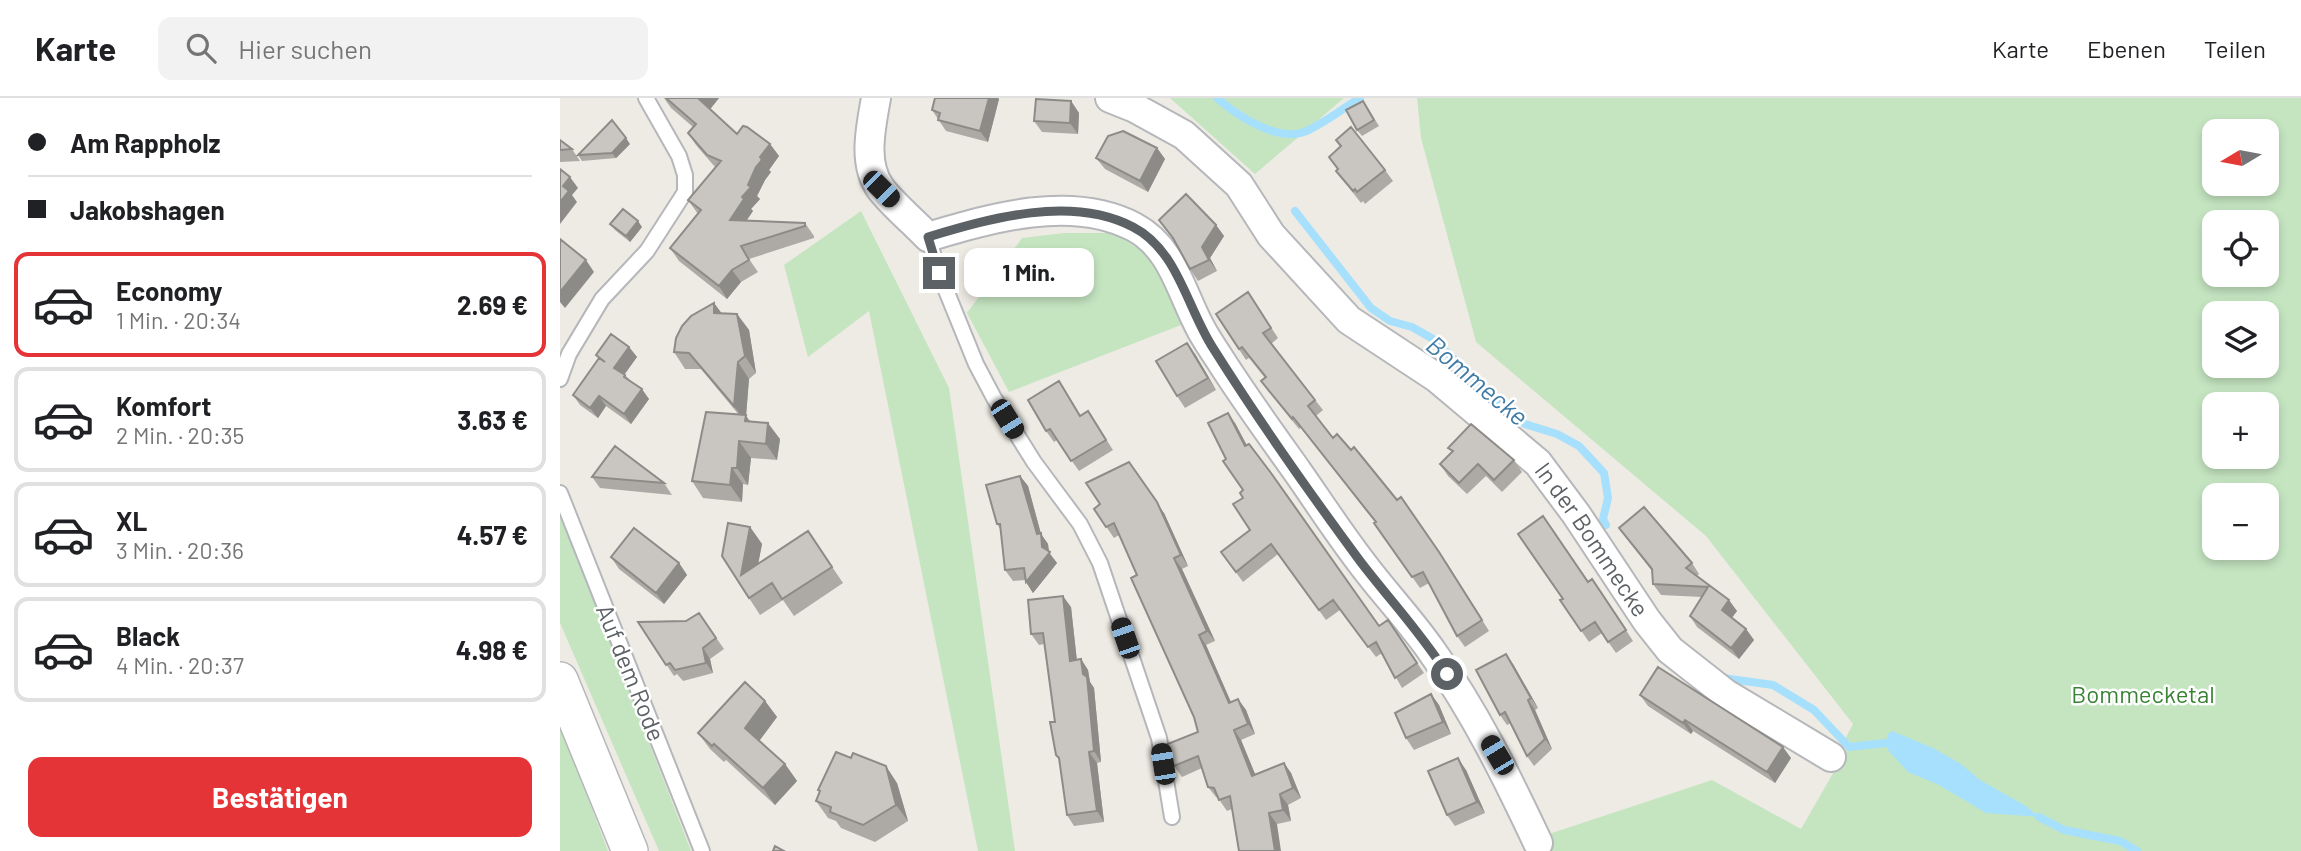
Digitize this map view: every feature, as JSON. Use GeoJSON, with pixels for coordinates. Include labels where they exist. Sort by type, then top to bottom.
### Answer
{"type":"FeatureCollection","features":[{"type":"Feature","properties":{"kind":"street"},"geometry":{"type":"LineString","coordinates":[[876,98],[870,142],[872,171],[881,189],[928,237],[964,226],[1038,211],[1071,210],[1112,217],[1134,227],[1156,243],[1173,269],[1202,331],[1233,381],[1360,561],[1433,652],[1497,755],[1538,843]]}},
{"type":"Feature","properties":{"kind":"street","name":"In der Bommecke"},"geometry":{"type":"LineString","coordinates":[[1110,98],[1135,108],[1184,135],[1238,184],[1271,235],[1349,320],[1437,378],[1538,463],[1670,650],[1726,694],[1830,757]]}},
{"type":"Feature","properties":{"kind":"street"},"geometry":{"type":"LineString","coordinates":[[560,680],[630,851]]}},
{"type":"Feature","properties":{"kind":"lane"},"geometry":{"type":"LineString","coordinates":[[560,379],[569,354],[602,299],[647,251],[685,192],[685,175],[679,156],[646,98]]}},
{"type":"Feature","properties":{"kind":"lane"},"geometry":{"type":"LineString","coordinates":[[928,237],[939,273],[976,364],[1034,462],[1080,524],[1100,563],[1159,738],[1172,817]]}},
{"type":"Feature","properties":{"kind":"lane","name":"Auf dem Rode"},"geometry":{"type":"LineString","coordinates":[[560,493],[702,851]]}},
{"type":"Feature","properties":{"kind":"green space"},"geometry":{"type":"Polygon","coordinates":[[[1170,98],[1344,98],[1255,174],[1170,98]]]}},
{"type":"Feature","properties":{"kind":"green space","name":"Bommecketal"},"geometry":{"type":"Polygon","coordinates":[[[1417,98],[2301,98],[2301,851],[1550,851],[1543,836],[1712,780],[1801,829],[1847,749],[1842,745],[1853,724],[1706,536],[1476,342],[1421,138],[1417,98]]]}},
{"type":"Feature","properties":{"kind":"green space"},"geometry":{"type":"Polygon","coordinates":[[[861,211],[949,388],[1015,851],[978,851],[869,311],[808,357],[784,265],[861,211]]]}},
{"type":"Feature","properties":{"kind":"green space"},"geometry":{"type":"Polygon","coordinates":[[[1064,233],[1113,233],[1154,258],[1181,325],[1009,392],[967,313],[1022,238],[1064,233]]]}},
{"type":"Feature","properties":{"kind":"green space"},"geometry":{"type":"Polygon","coordinates":[[[562,518],[691,851],[659,851],[560,623],[562,518]]]}},
{"type":"Feature","properties":{"kind":"green space"},"geometry":{"type":"Polygon","coordinates":[[[560,724],[608,851],[560,851],[560,724]]]}},
{"type":"Feature","properties":{"kind":"water"},"geometry":{"type":"Polygon","coordinates":[[[1892,731],[1933,748],[1961,764],[1980,780],[2026,806],[2039,817],[1986,813],[1939,785],[1908,772],[1888,750],[1886,743],[1888,734],[1892,731]]]}},
{"type":"Feature","properties":{"kind":"building"},"geometry":{"type":"Polygon","coordinates":[[[666,98],[700,98],[737,134],[743,126],[747,127],[770,144],[760,157],[762,160],[748,185],[751,187],[742,197],[744,199],[730,220],[805,223],[805,226],[741,246],[749,260],[732,270],[719,286],[670,248],[701,210],[688,200],[721,161],[707,155],[688,133],[696,124],[666,98]]]}},
{"type":"Feature","properties":{"kind":"building"},"geometry":{"type":"Polygon","coordinates":[[[935,98],[989,98],[980,131],[938,120],[940,113],[932,110],[935,98]]]}},
{"type":"Feature","properties":{"kind":"building"},"geometry":{"type":"Polygon","coordinates":[[[1036,99],[1071,101],[1070,123],[1034,121],[1036,99]]]}},
{"type":"Feature","properties":{"kind":"building"},"geometry":{"type":"Polygon","coordinates":[[[1363,101],[1374,120],[1357,130],[1346,110],[1363,101]]]}},
{"type":"Feature","properties":{"kind":"building"},"geometry":{"type":"Polygon","coordinates":[[[612,120],[626,138],[612,153],[578,155],[612,120]]]}},
{"type":"Feature","properties":{"kind":"building"},"geometry":{"type":"Polygon","coordinates":[[[1351,127],[1385,170],[1357,192],[1355,189],[1353,191],[1336,171],[1338,169],[1329,157],[1341,146],[1336,140],[1351,127]]]}},
{"type":"Feature","properties":{"kind":"building"},"geometry":{"type":"Polygon","coordinates":[[[1123,131],[1157,148],[1140,181],[1096,158],[1108,136],[1123,131]]]}},
{"type":"Feature","properties":{"kind":"building"},"geometry":{"type":"Polygon","coordinates":[[[560,140],[572,149],[560,150],[560,140]]]}},
{"type":"Feature","properties":{"kind":"building"},"geometry":{"type":"Polygon","coordinates":[[[560,169],[570,177],[563,186],[569,191],[560,202],[560,169]]]}},
{"type":"Feature","properties":{"kind":"building"},"geometry":{"type":"Polygon","coordinates":[[[1186,194],[1216,225],[1202,247],[1209,260],[1190,269],[1173,238],[1159,220],[1186,194]]]}},
{"type":"Feature","properties":{"kind":"building"},"geometry":{"type":"Polygon","coordinates":[[[623,209],[638,221],[626,236],[610,224],[623,209]]]}},
{"type":"Feature","properties":{"kind":"building"},"geometry":{"type":"Polygon","coordinates":[[[560,239],[586,260],[560,292],[560,239]]]}},
{"type":"Feature","properties":{"kind":"building"},"geometry":{"type":"Polygon","coordinates":[[[1248,292],[1271,328],[1263,333],[1315,400],[1308,406],[1333,438],[1337,434],[1351,450],[1354,447],[1397,500],[1401,497],[1482,620],[1457,636],[1423,572],[1412,577],[1374,523],[1376,522],[1261,381],[1266,377],[1242,347],[1239,349],[1216,314],[1248,292]]]}},
{"type":"Feature","properties":{"kind":"building"},"geometry":{"type":"Polygon","coordinates":[[[714,303],[714,313],[737,314],[745,356],[738,362],[734,406],[689,353],[674,352],[676,338],[682,326],[691,316],[714,303]]]}},
{"type":"Feature","properties":{"kind":"building"},"geometry":{"type":"Polygon","coordinates":[[[611,334],[629,347],[614,368],[642,389],[624,414],[599,396],[590,408],[573,395],[599,358],[605,362],[596,355],[611,334]]]}},
{"type":"Feature","properties":{"kind":"building"},"geometry":{"type":"Polygon","coordinates":[[[1187,343],[1208,378],[1177,396],[1156,361],[1187,343]]]}},
{"type":"Feature","properties":{"kind":"building"},"geometry":{"type":"Polygon","coordinates":[[[1059,381],[1080,416],[1088,411],[1106,440],[1071,461],[1050,429],[1046,431],[1028,400],[1059,381]]]}},
{"type":"Feature","properties":{"kind":"building"},"geometry":{"type":"Polygon","coordinates":[[[706,412],[746,415],[745,421],[768,423],[766,444],[739,441],[737,468],[732,468],[730,485],[692,481],[706,412]]]}},
{"type":"Feature","properties":{"kind":"building"},"geometry":{"type":"Polygon","coordinates":[[[1228,413],[1245,446],[1249,444],[1271,473],[1379,626],[1388,620],[1417,663],[1395,678],[1376,642],[1368,647],[1333,600],[1319,610],[1271,544],[1236,572],[1221,552],[1250,530],[1233,504],[1243,498],[1240,493],[1243,490],[1223,461],[1226,459],[1208,423],[1228,413]]]}},
{"type":"Feature","properties":{"kind":"building"},"geometry":{"type":"Polygon","coordinates":[[[1471,424],[1514,460],[1494,480],[1478,464],[1459,483],[1440,464],[1453,451],[1448,448],[1471,424]]]}},
{"type":"Feature","properties":{"kind":"building"},"geometry":{"type":"Polygon","coordinates":[[[615,446],[664,483],[592,477],[615,446]]]}},
{"type":"Feature","properties":{"kind":"building"},"geometry":{"type":"Polygon","coordinates":[[[1129,462],[1157,502],[1181,555],[1174,558],[1207,631],[1199,635],[1229,703],[1238,699],[1248,724],[1234,730],[1252,776],[1284,763],[1293,788],[1280,794],[1283,810],[1269,813],[1275,851],[1239,851],[1230,796],[1219,800],[1214,788],[1208,787],[1198,756],[1174,766],[1165,745],[1198,732],[1194,717],[1131,578],[1137,575],[1114,523],[1106,527],[1094,509],[1100,504],[1086,483],[1129,462]]]}},
{"type":"Feature","properties":{"kind":"building"},"geometry":{"type":"Polygon","coordinates":[[[1020,476],[1037,534],[1041,533],[1042,547],[1050,552],[1026,582],[1024,568],[1005,570],[1000,524],[997,524],[986,485],[1020,476]]]}},
{"type":"Feature","properties":{"kind":"building"},"geometry":{"type":"Polygon","coordinates":[[[1644,507],[1692,563],[1686,568],[1729,600],[1722,610],[1746,629],[1731,648],[1690,616],[1708,587],[1653,584],[1652,569],[1619,528],[1644,507]]]}},
{"type":"Feature","properties":{"kind":"building"},"geometry":{"type":"Polygon","coordinates":[[[1543,516],[1588,582],[1592,579],[1626,630],[1608,642],[1595,622],[1581,631],[1560,600],[1563,599],[1518,534],[1543,516]]]}},
{"type":"Feature","properties":{"kind":"building"},"geometry":{"type":"Polygon","coordinates":[[[728,523],[750,527],[741,575],[808,531],[832,567],[782,599],[772,583],[749,598],[722,556],[728,523]]]}},
{"type":"Feature","properties":{"kind":"building"},"geometry":{"type":"Polygon","coordinates":[[[634,528],[679,563],[656,593],[611,557],[634,528]]]}},
{"type":"Feature","properties":{"kind":"building"},"geometry":{"type":"Polygon","coordinates":[[[1063,596],[1070,661],[1081,659],[1083,674],[1087,677],[1094,751],[1089,752],[1097,811],[1067,815],[1059,758],[1056,755],[1050,722],[1055,722],[1043,633],[1031,634],[1028,600],[1063,596]]]}},
{"type":"Feature","properties":{"kind":"building"},"geometry":{"type":"Polygon","coordinates":[[[699,613],[716,638],[703,648],[706,663],[675,670],[670,663],[666,665],[638,622],[686,621],[699,613]]]}},
{"type":"Feature","properties":{"kind":"building"},"geometry":{"type":"Polygon","coordinates":[[[1506,654],[1531,698],[1528,700],[1545,739],[1527,756],[1505,712],[1500,715],[1476,670],[1506,654]]]}},
{"type":"Feature","properties":{"kind":"building"},"geometry":{"type":"Polygon","coordinates":[[[1658,667],[1783,747],[1767,772],[1640,695],[1658,667]]]}},
{"type":"Feature","properties":{"kind":"building"},"geometry":{"type":"Polygon","coordinates":[[[745,682],[765,701],[745,728],[785,764],[763,788],[698,733],[745,682]]]}},
{"type":"Feature","properties":{"kind":"building"},"geometry":{"type":"Polygon","coordinates":[[[1431,694],[1443,722],[1406,738],[1395,713],[1431,694]]]}},
{"type":"Feature","properties":{"kind":"building"},"geometry":{"type":"Polygon","coordinates":[[[836,752],[851,758],[853,753],[886,766],[896,805],[863,825],[830,812],[831,807],[816,801],[820,791],[818,790],[836,752]]]}},
{"type":"Feature","properties":{"kind":"building"},"geometry":{"type":"Polygon","coordinates":[[[1458,758],[1477,802],[1447,815],[1428,771],[1458,758]]]}},
{"type":"Feature","properties":{"kind":"waterway"},"geometry":{"type":"LineString","coordinates":[[1217,98],[1258,125],[1293,134],[1318,125],[1360,98]]}},
{"type":"Feature","properties":{"kind":"waterway","name":"Bommecke"},"geometry":{"type":"LineString","coordinates":[[1295,211],[1371,308],[1390,321],[1412,327],[1433,339],[1525,424],[1557,434],[1579,446],[1604,473],[1608,498],[1603,519],[1606,525]]}},
{"type":"Feature","properties":{"kind":"waterway","name":"Bommecke"},"geometry":{"type":"LineString","coordinates":[[1723,678],[1773,685],[1814,710],[1849,747],[1886,743]]}},
{"type":"Feature","properties":{"kind":"waterway","name":"Bommecke"},"geometry":{"type":"LineString","coordinates":[[2039,817],[2064,830],[2120,841],[2137,851]]}},
{"type":"Feature","properties":{"kind":"route"},"geometry":{"type":"LineString","coordinates":[[939,273],[928,237],[964,226],[1038,211],[1071,210],[1112,217],[1151,238],[1173,269],[1202,331],[1233,381],[1360,561],[1433,652],[1447,674]]}}]}
